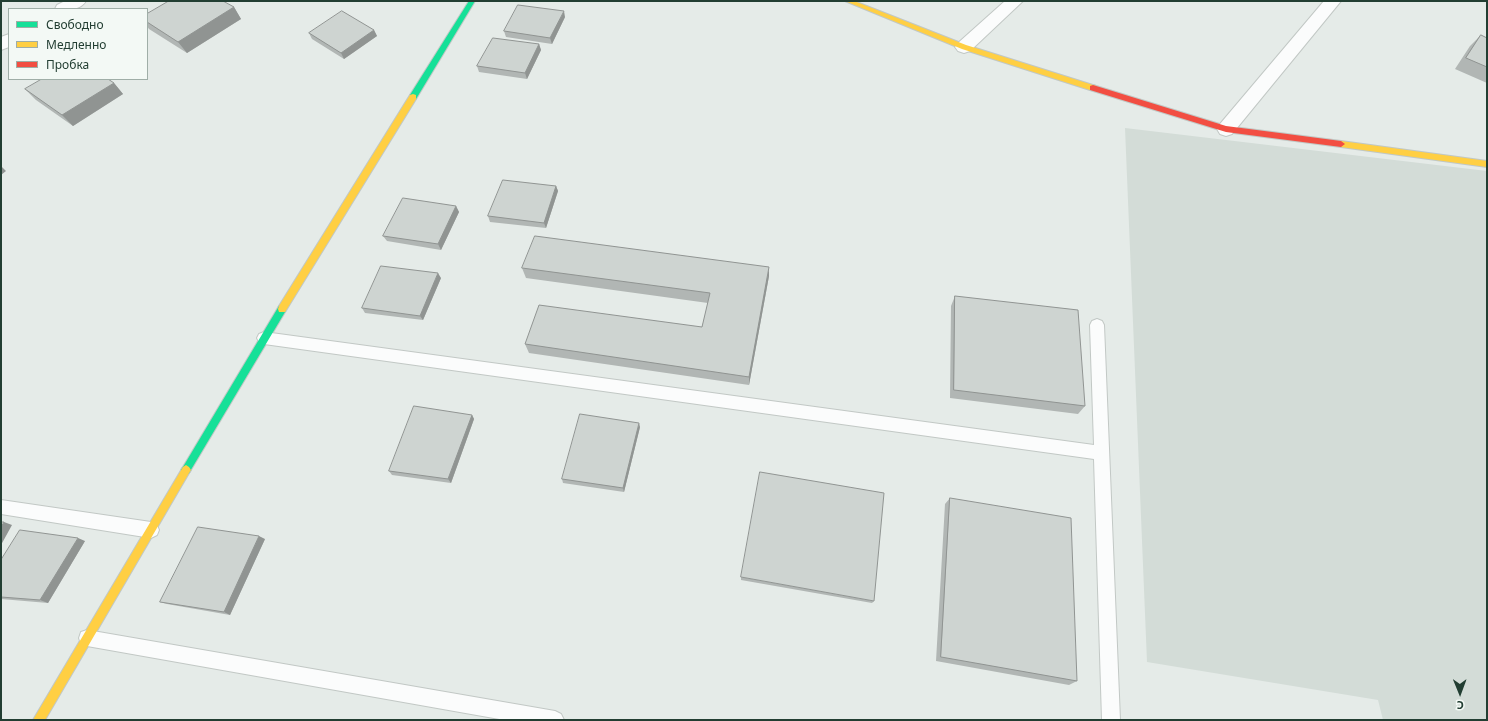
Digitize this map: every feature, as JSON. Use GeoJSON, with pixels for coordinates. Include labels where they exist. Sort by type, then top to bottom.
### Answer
{"type":"FeatureCollection","features":[{"type":"Feature","properties":{"kind":"street"},"geometry":{"type":"LineString","coordinates":[[65,8],[78,1]]}},
{"type":"Feature","properties":{"kind":"street"},"geometry":{"type":"LineString","coordinates":[[39,720],[264,338],[472,1]]}},
{"type":"Feature","properties":{"kind":"street"},"geometry":{"type":"LineString","coordinates":[[848,1],[964,47],[1226,129],[1487,164]]}},
{"type":"Feature","properties":{"kind":"street"},"geometry":{"type":"LineString","coordinates":[[964,47],[1015,1]]}},
{"type":"Feature","properties":{"kind":"street"},"geometry":{"type":"LineString","coordinates":[[1226,129],[1333,1]]}},
{"type":"Feature","properties":{"kind":"lane"},"geometry":{"type":"LineString","coordinates":[[1097,325],[1111,720]]}},
{"type":"Feature","properties":{"kind":"lane"},"geometry":{"type":"LineString","coordinates":[[264,338],[1101,454]]}},
{"type":"Feature","properties":{"kind":"lane"},"geometry":{"type":"LineString","coordinates":[[1,507],[151,530]]}},
{"type":"Feature","properties":{"kind":"lane"},"geometry":{"type":"LineString","coordinates":[[87,638],[556,720]]}},
{"type":"Feature","properties":{"kind":"shaded area"},"geometry":{"type":"Polygon","coordinates":[[[1125,128],[1487,171],[1487,720],[1383,720],[1378,700],[1147,662],[1125,128]]]}},
{"type":"Feature","properties":{"kind":"building"},"geometry":{"type":"Polygon","coordinates":[[[169,1],[223,1],[234,7],[178,42],[148,23],[148,13],[169,1]]]}},
{"type":"Feature","properties":{"kind":"building"},"geometry":{"type":"Polygon","coordinates":[[[518,5],[564,11],[550,38],[504,31],[518,5]]]}},
{"type":"Feature","properties":{"kind":"building"},"geometry":{"type":"Polygon","coordinates":[[[342,11],[374,30],[341,53],[309,33],[342,11]]]}},
{"type":"Feature","properties":{"kind":"building"},"geometry":{"type":"Polygon","coordinates":[[[1481,35],[1487,38],[1487,67],[1466,58],[1481,35]]]}},
{"type":"Feature","properties":{"kind":"building"},"geometry":{"type":"Polygon","coordinates":[[[493,38],[539,44],[525,73],[477,66],[493,38]]]}},
{"type":"Feature","properties":{"kind":"building"},"geometry":{"type":"Polygon","coordinates":[[[40,80],[110,80],[114,83],[62,115],[25,89],[40,80]]]}},
{"type":"Feature","properties":{"kind":"building"},"geometry":{"type":"Polygon","coordinates":[[[503,180],[556,186],[544,223],[488,216],[503,180]]]}},
{"type":"Feature","properties":{"kind":"building"},"geometry":{"type":"Polygon","coordinates":[[[403,198],[456,206],[438,244],[383,236],[403,198]]]}},
{"type":"Feature","properties":{"kind":"building"},"geometry":{"type":"Polygon","coordinates":[[[535,236],[769,267],[749,377],[525,344],[539,305],[702,327],[710,293],[522,268],[535,236]]]}},
{"type":"Feature","properties":{"kind":"building"},"geometry":{"type":"Polygon","coordinates":[[[381,266],[438,273],[420,316],[362,308],[381,266]]]}},
{"type":"Feature","properties":{"kind":"building"},"geometry":{"type":"Polygon","coordinates":[[[955,296],[1078,310],[1085,406],[954,390],[955,296]]]}},
{"type":"Feature","properties":{"kind":"building"},"geometry":{"type":"Polygon","coordinates":[[[414,406],[472,415],[448,479],[389,471],[414,406]]]}},
{"type":"Feature","properties":{"kind":"building"},"geometry":{"type":"Polygon","coordinates":[[[580,414],[639,423],[623,488],[562,479],[580,414]]]}},
{"type":"Feature","properties":{"kind":"building"},"geometry":{"type":"Polygon","coordinates":[[[760,472],[884,493],[874,601],[741,577],[760,472]]]}},
{"type":"Feature","properties":{"kind":"building"},"geometry":{"type":"Polygon","coordinates":[[[950,498],[1071,518],[1077,681],[941,657],[950,498]]]}},
{"type":"Feature","properties":{"kind":"building"},"geometry":{"type":"Polygon","coordinates":[[[198,527],[259,536],[224,612],[160,602],[198,527]]]}},
{"type":"Feature","properties":{"kind":"building"},"geometry":{"type":"Polygon","coordinates":[[[20,530],[78,538],[40,600],[1,597],[1,560],[20,530]]]}},
{"type":"Feature","properties":{"kind":"traffic: fast"},"geometry":{"type":"LineString","coordinates":[[413,97],[472,1]]}},
{"type":"Feature","properties":{"kind":"traffic: fast"},"geometry":{"type":"LineString","coordinates":[[186,470],[282,309]]}},
{"type":"Feature","properties":{"kind":"traffic: slow"},"geometry":{"type":"LineString","coordinates":[[848,1],[964,47],[1093,88]]}},
{"type":"Feature","properties":{"kind":"traffic: slow"},"geometry":{"type":"LineString","coordinates":[[282,309],[413,97]]}},
{"type":"Feature","properties":{"kind":"traffic: slow"},"geometry":{"type":"LineString","coordinates":[[1341,144],[1487,164]]}},
{"type":"Feature","properties":{"kind":"traffic: slow"},"geometry":{"type":"LineString","coordinates":[[39,720],[186,470]]}},
{"type":"Feature","properties":{"kind":"traffic: jam"},"geometry":{"type":"LineString","coordinates":[[1093,88],[1226,129],[1341,144]]}}]}
